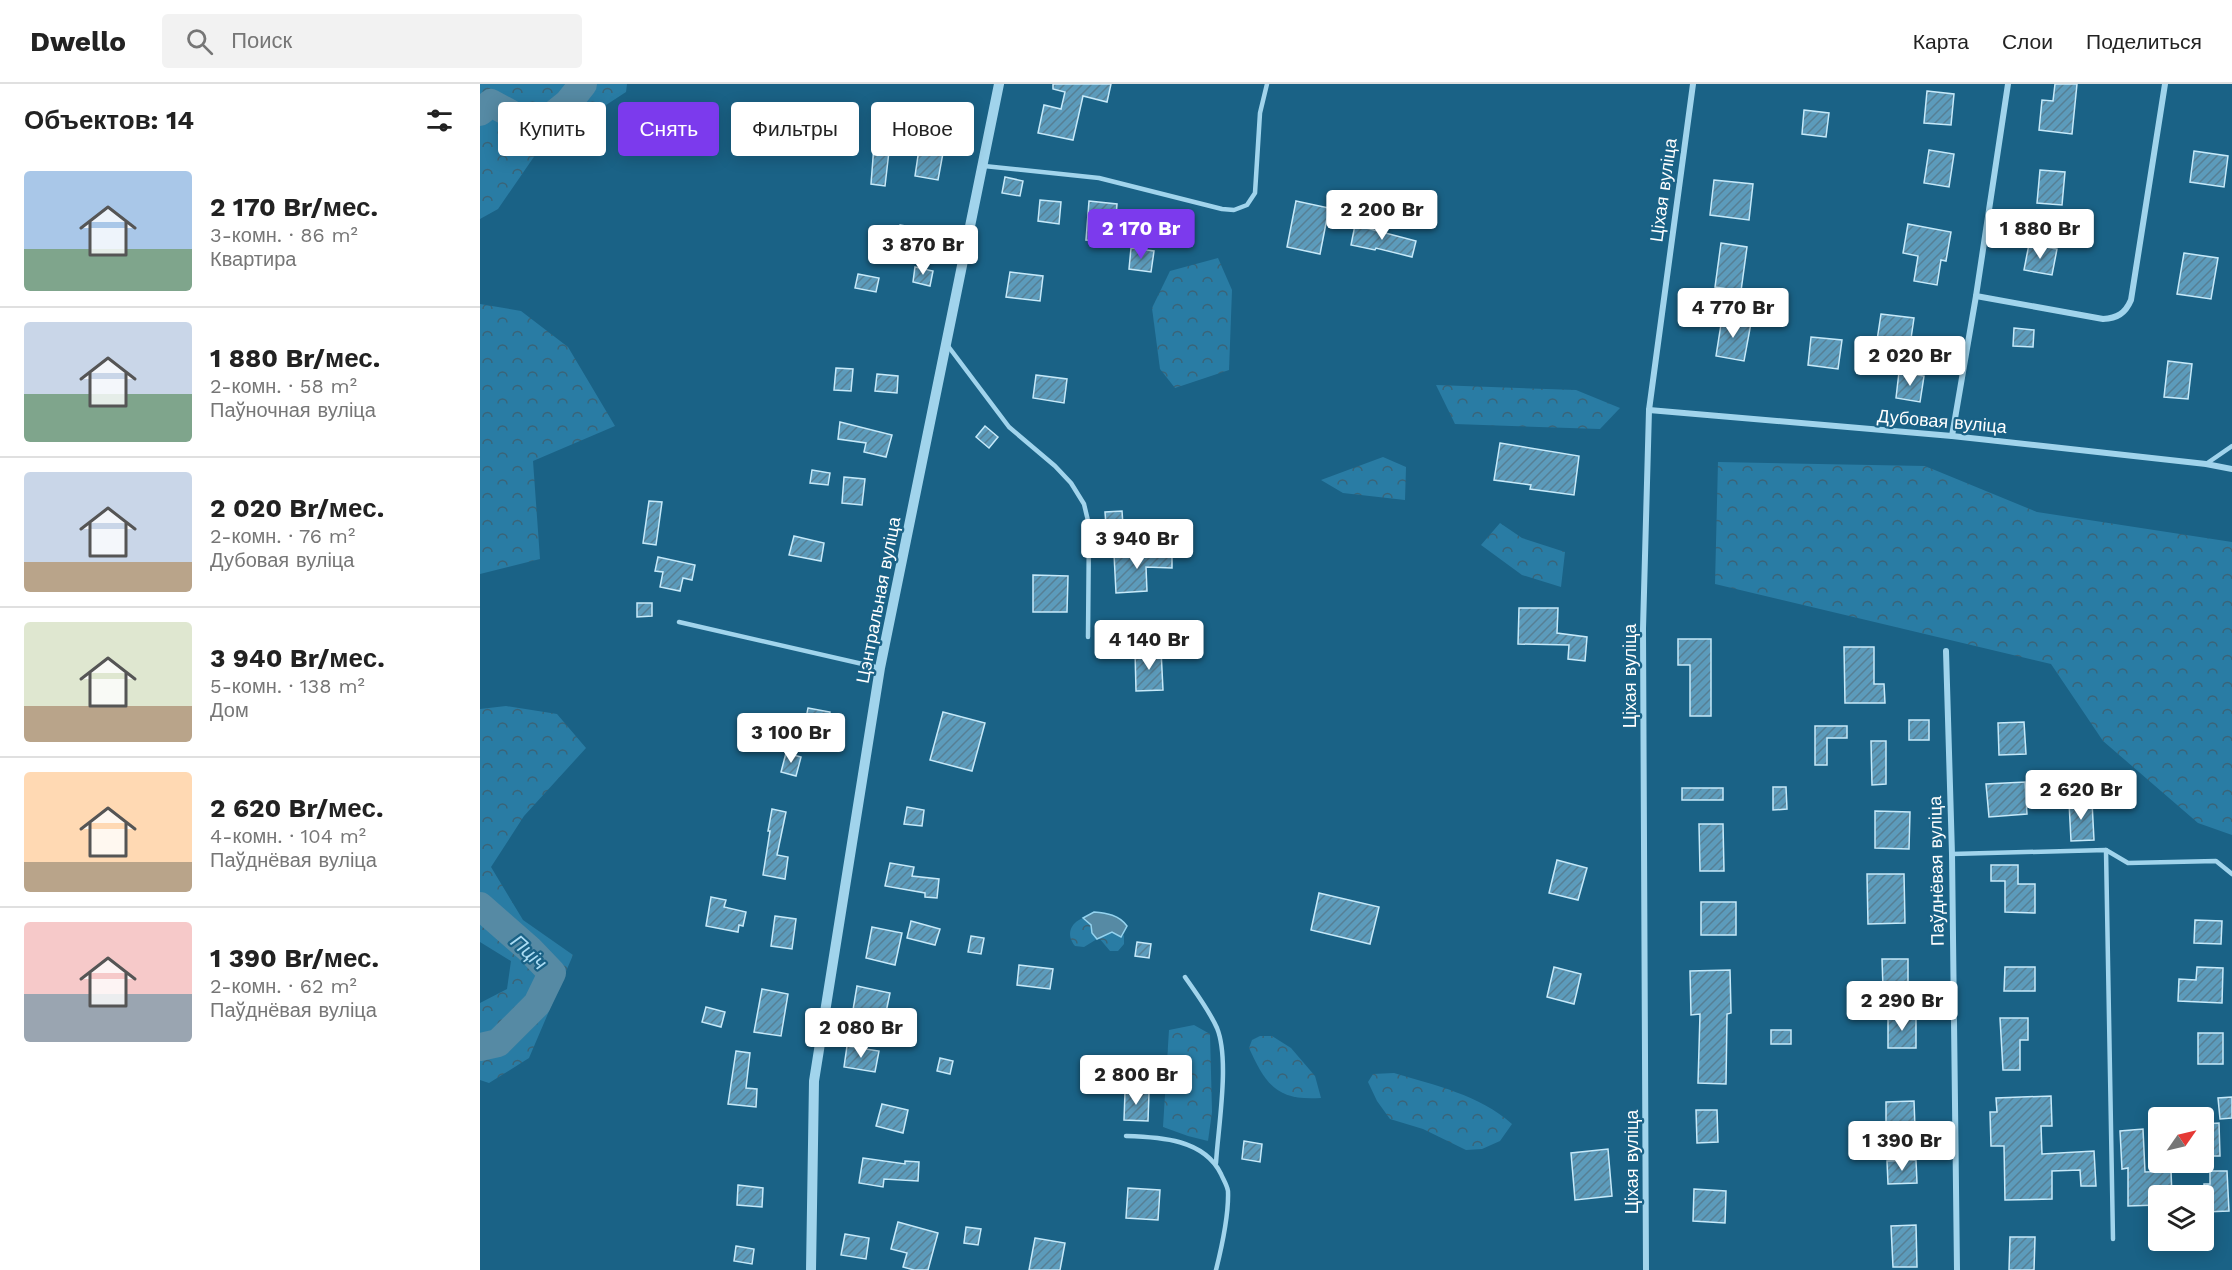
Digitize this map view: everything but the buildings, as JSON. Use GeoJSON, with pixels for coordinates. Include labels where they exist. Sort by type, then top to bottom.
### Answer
{"type":"FeatureCollection","features":[{"type":"Feature","properties":{"kind":"street","name":"Цэнтральная вуліца"},"geometry":{"type":"LineString","coordinates":[[811,1270],[814,1081],[880,668],[999,84]]}},
{"type":"Feature","properties":{"kind":"street","name":"Ціхая вуліца"},"geometry":{"type":"LineString","coordinates":[[1647,1270],[1643,629],[1649,410],[1693,84]]}},
{"type":"Feature","properties":{"kind":"street"},"geometry":{"type":"LineString","coordinates":[[1952,436],[2008,84]]}},
{"type":"Feature","properties":{"kind":"street"},"geometry":{"type":"LineString","coordinates":[[1976,296],[2103,319],[2115,318],[2127,310],[2131,300],[2165,84]]}},
{"type":"Feature","properties":{"kind":"street","name":"Дубовая вуліца"},"geometry":{"type":"LineString","coordinates":[[1649,410],[1952,436],[2206,464],[2232,469]]}},
{"type":"Feature","properties":{"kind":"street","name":"Паўднёвая вуліца"},"geometry":{"type":"LineString","coordinates":[[1946,651],[1952,854],[1957,1270]]}},
{"type":"Feature","properties":{"kind":"lane"},"geometry":{"type":"LineString","coordinates":[[983,165],[1099,178],[1234,210],[1247,205],[1255,193],[1260,113],[1267,84]]}},
{"type":"Feature","properties":{"kind":"lane"},"geometry":{"type":"LineString","coordinates":[[946,344],[1009,427],[1055,466],[1071,483],[1084,504],[1089,525],[1088,637]]}},
{"type":"Feature","properties":{"kind":"lane"},"geometry":{"type":"LineString","coordinates":[[2206,464],[2232,446]]}},
{"type":"Feature","properties":{"kind":"lane"},"geometry":{"type":"LineString","coordinates":[[679,622],[880,668]]}},
{"type":"Feature","properties":{"kind":"lane"},"geometry":{"type":"LineString","coordinates":[[1952,854],[2106,850],[2128,862],[2216,861],[2232,874]]}},
{"type":"Feature","properties":{"kind":"lane"},"geometry":{"type":"LineString","coordinates":[[2106,850],[2113,1239]]}},
{"type":"Feature","properties":{"kind":"lane"},"geometry":{"type":"LineString","coordinates":[[1185,977],[1218,1030],[1223,1058],[1216,1163],[1228,1189],[1226,1217],[1216,1270]]}},
{"type":"Feature","properties":{"kind":"lane"},"geometry":{"type":"LineString","coordinates":[[1126,1136],[1162,1137],[1180,1142],[1216,1163]]}},
{"type":"Feature","properties":{"kind":"green space"},"geometry":{"type":"Polygon","coordinates":[[[480,84],[627,84],[626,92],[606,105],[606,102],[498,102],[498,156],[534,156],[498,209],[480,219],[480,84]]]}},
{"type":"Feature","properties":{"kind":"green space"},"geometry":{"type":"Polygon","coordinates":[[[1218,258],[1232,290],[1229,370],[1175,388],[1160,369],[1152,308],[1170,271],[1218,258]]]}},
{"type":"Feature","properties":{"kind":"green space"},"geometry":{"type":"Polygon","coordinates":[[[480,304],[521,311],[568,347],[615,426],[533,461],[540,559],[480,574],[480,304]]]}},
{"type":"Feature","properties":{"kind":"green space"},"geometry":{"type":"Polygon","coordinates":[[[1436,385],[1576,390],[1620,408],[1600,429],[1455,424],[1436,385]]]}},
{"type":"Feature","properties":{"kind":"green space"},"geometry":{"type":"Polygon","coordinates":[[[1383,457],[1406,467],[1405,500],[1343,493],[1321,480],[1383,457]]]}},
{"type":"Feature","properties":{"kind":"green space"},"geometry":{"type":"Polygon","coordinates":[[[1718,462],[1925,466],[2037,512],[2232,542],[2232,835],[2198,823],[2103,741],[2051,664],[1715,584],[1718,462]]]}},
{"type":"Feature","properties":{"kind":"green space"},"geometry":{"type":"Polygon","coordinates":[[[1500,523],[1522,538],[1565,552],[1561,587],[1522,575],[1481,545],[1500,523]]]}},
{"type":"Feature","properties":{"kind":"green space"},"geometry":{"type":"Polygon","coordinates":[[[506,706],[557,714],[586,748],[524,816],[491,867],[523,920],[573,955],[529,1058],[489,1083],[480,1080],[480,1003],[507,989],[511,961],[480,942],[480,709],[506,706]]]}},
{"type":"Feature","properties":{"kind":"green space"},"geometry":{"type":"Polygon","coordinates":[[[1083,918],[1091,925],[1092,933],[1097,939],[1084,947],[1075,946],[1070,934],[1072,926],[1083,918]]]}},
{"type":"Feature","properties":{"kind":"green space"},"geometry":{"type":"Polygon","coordinates":[[[1112,932],[1121,937],[1124,935],[1124,944],[1118,951],[1110,951],[1099,938],[1112,932]]]}},
{"type":"Feature","properties":{"kind":"green space"},"geometry":{"type":"Polygon","coordinates":[[[1194,1025],[1210,1034],[1212,1112],[1208,1141],[1163,1127],[1169,1030],[1194,1025]]]}},
{"type":"Feature","properties":{"kind":"green space"},"geometry":{"type":"Polygon","coordinates":[[[1260,1036],[1272,1036],[1291,1048],[1315,1076],[1321,1098],[1294,1097],[1283,1093],[1268,1081],[1249,1048],[1252,1040],[1260,1036]]]}},
{"type":"Feature","properties":{"kind":"green space"},"geometry":{"type":"Polygon","coordinates":[[[1394,1073],[1471,1098],[1486,1105],[1512,1124],[1500,1141],[1482,1149],[1466,1150],[1423,1129],[1390,1119],[1377,1101],[1368,1082],[1373,1074],[1394,1073]]]}},
{"type":"Feature","properties":{"kind":"shaded area"},"geometry":{"type":"Polygon","coordinates":[[[1094,912],[1112,915],[1124,922],[1127,926],[1121,937],[1112,932],[1097,939],[1092,933],[1091,925],[1083,918],[1094,912]]]}},
{"type":"Feature","properties":{"kind":"waterway","name":"Пціч"},"geometry":{"type":"LineString","coordinates":[[480,112],[491,103],[537,128],[568,103],[583,84]]}},
{"type":"Feature","properties":{"kind":"waterway","name":"Пціч"},"geometry":{"type":"LineString","coordinates":[[480,906],[529,949],[552,973],[537,1004],[498,1043],[480,1047]]}}]}
